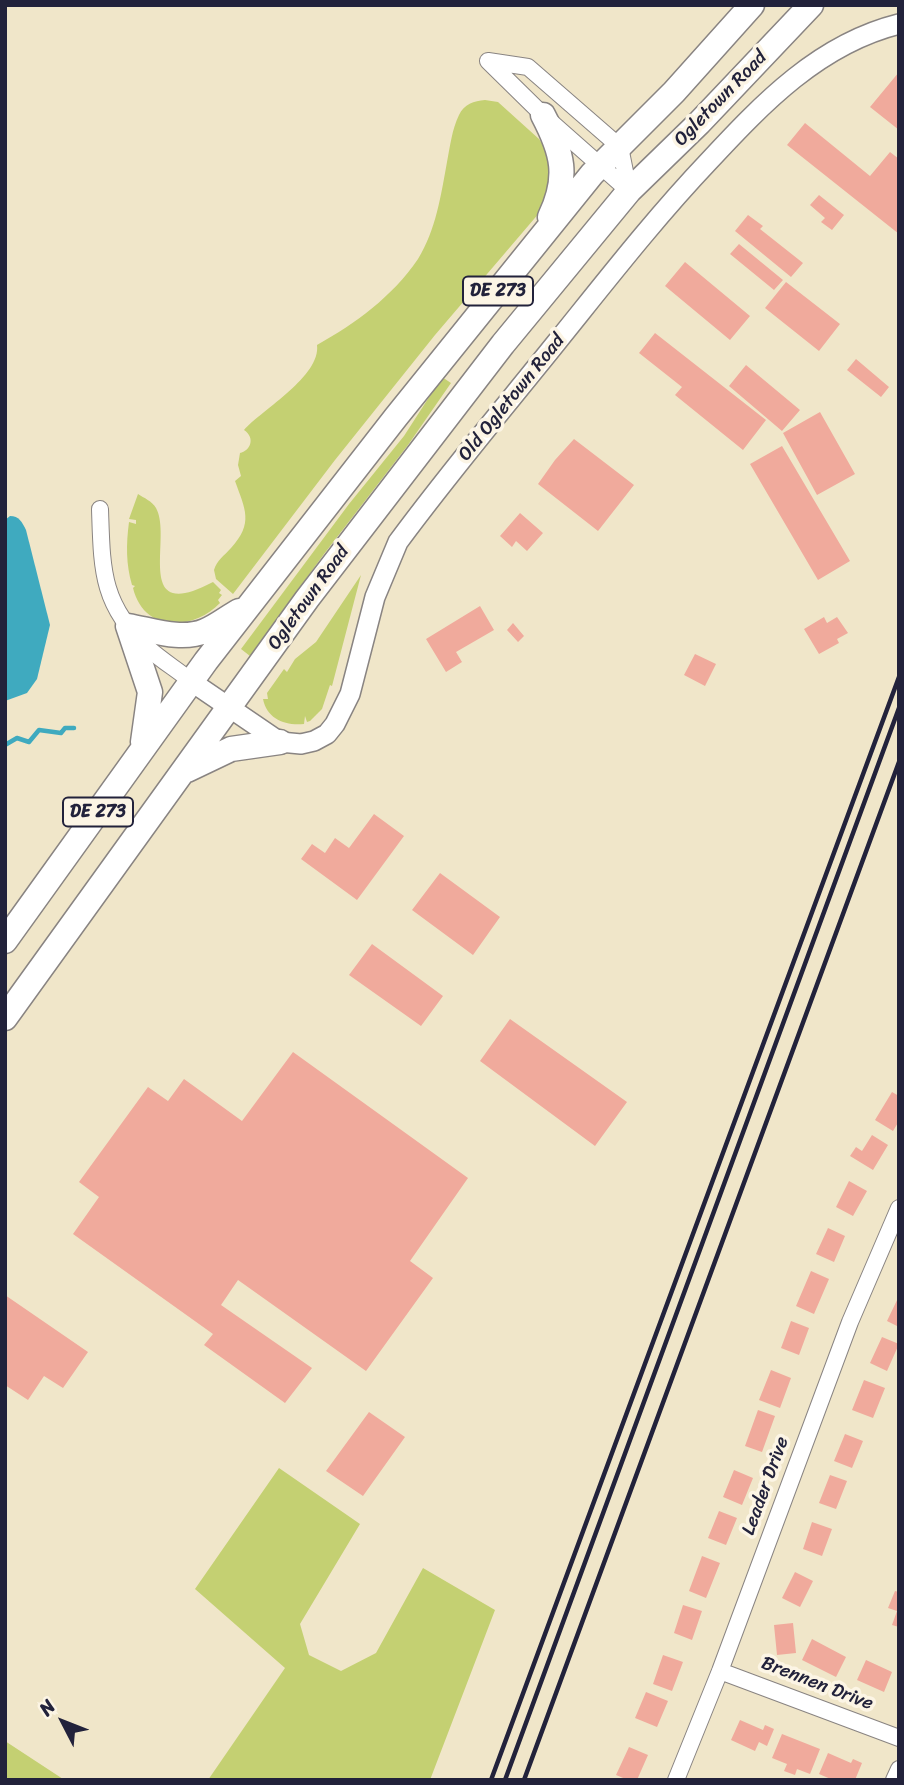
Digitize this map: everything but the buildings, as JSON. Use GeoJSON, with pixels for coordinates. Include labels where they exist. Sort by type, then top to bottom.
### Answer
{"type":"FeatureCollection","features":[{"type":"Feature","properties":{"kind":"main road","name":"Ogletown Road"},"geometry":{"type":"LineString","coordinates":[[5,942],[249,605],[396,416],[601,166],[752,5]]}},
{"type":"Feature","properties":{"kind":"main road","name":"Ogletown Road"},"geometry":{"type":"LineString","coordinates":[[5,1018],[348,544],[495,354],[629,191],[699,123],[811,5]]}},
{"type":"Feature","properties":{"kind":"main road"},"geometry":{"type":"LineString","coordinates":[[537,243],[560,196],[561,166],[557,142],[543,115]]}},
{"type":"Feature","properties":{"kind":"main road"},"geometry":{"type":"LineString","coordinates":[[141,752],[150,692],[128,626],[192,635],[249,605]]}},
{"type":"Feature","properties":{"kind":"main road"},"geometry":{"type":"LineString","coordinates":[[181,774],[230,750],[280,742]]}},
{"type":"Feature","properties":{"kind":"street","name":"Old Ogletown Road"},"geometry":{"type":"LineString","coordinates":[[280,742],[302,744],[314,741],[327,734],[335,724],[350,694],[375,597],[398,542],[646,230],[747,120],[783,86],[844,43],[899,24]]}},
{"type":"Feature","properties":{"kind":"street"},"geometry":{"type":"LineString","coordinates":[[488,61],[528,67],[620,147],[629,191],[543,115],[488,61]]}},
{"type":"Feature","properties":{"kind":"street"},"geometry":{"type":"LineString","coordinates":[[100,509],[103,568],[107,586],[112,603],[128,626],[151,651],[228,708],[280,742]]}},
{"type":"Feature","properties":{"kind":"street","name":"Leader Drive"},"geometry":{"type":"LineString","coordinates":[[676,1780],[720,1671],[850,1322],[899,1208]]}},
{"type":"Feature","properties":{"kind":"street","name":"Brennen Drive"},"geometry":{"type":"LineString","coordinates":[[720,1671],[899,1738]]}},
{"type":"Feature","properties":{"kind":"street"},"geometry":{"type":"LineString","coordinates":[[894,1780],[899,1769]]}},
{"type":"Feature","properties":{"kind":"green space"},"geometry":{"type":"Polygon","coordinates":[[[473,102],[498,102],[539,139],[547,151],[553,171],[540,212],[435,335],[233,594],[216,579],[214,570],[238,539],[245,523],[244,508],[235,481],[241,476],[238,465],[240,453],[247,450],[251,440],[244,430],[301,380],[316,357],[317,345],[372,308],[408,273],[424,248],[437,212],[452,138],[461,111],[473,102]]]}},
{"type":"Feature","properties":{"kind":"green space"},"geometry":{"type":"Polygon","coordinates":[[[442,377],[451,383],[408,445],[250,656],[241,649],[349,504],[404,436],[442,377]]]}},
{"type":"Feature","properties":{"kind":"green space"},"geometry":{"type":"Polygon","coordinates":[[[138,494],[156,508],[160,522],[160,572],[164,585],[172,593],[188,592],[213,582],[221,590],[219,593],[222,595],[218,600],[220,603],[197,619],[171,623],[158,620],[147,613],[139,603],[130,577],[127,547],[129,522],[136,524],[136,520],[129,519],[138,494]]]}},
{"type":"Feature","properties":{"kind":"green space"},"geometry":{"type":"Polygon","coordinates":[[[361,575],[332,686],[330,685],[322,709],[310,721],[307,722],[305,716],[304,724],[290,724],[278,720],[268,712],[263,699],[268,699],[267,693],[284,669],[287,672],[295,659],[316,642],[361,575]]]}},
{"type":"Feature","properties":{"kind":"green space"},"geometry":{"type":"Polygon","coordinates":[[[279,1468],[360,1524],[300,1624],[309,1655],[341,1671],[376,1653],[423,1568],[495,1610],[430,1780],[208,1780],[285,1668],[195,1589],[279,1468]]]}},
{"type":"Feature","properties":{"kind":"green space"},"geometry":{"type":"Polygon","coordinates":[[[5,1741],[63,1779],[5,1780],[5,1741]]]}},
{"type":"Feature","properties":{"kind":"water"},"geometry":{"type":"Polygon","coordinates":[[[10,516],[18,518],[26,530],[50,625],[37,679],[27,693],[5,701],[5,520],[10,516]]]}},
{"type":"Feature","properties":{"kind":"waterway"},"geometry":{"type":"LineString","coordinates":[[5,745],[17,738],[29,742],[39,730],[61,733],[65,728],[74,728]]}},
{"type":"Feature","properties":{"kind":"railway"},"geometry":{"type":"LineString","coordinates":[[491,1780],[899,677]]}},
{"type":"Feature","properties":{"kind":"railway"},"geometry":{"type":"LineString","coordinates":[[505,1780],[899,708]]}},
{"type":"Feature","properties":{"kind":"railway"},"geometry":{"type":"LineString","coordinates":[[524,1780],[899,762]]}}]}
